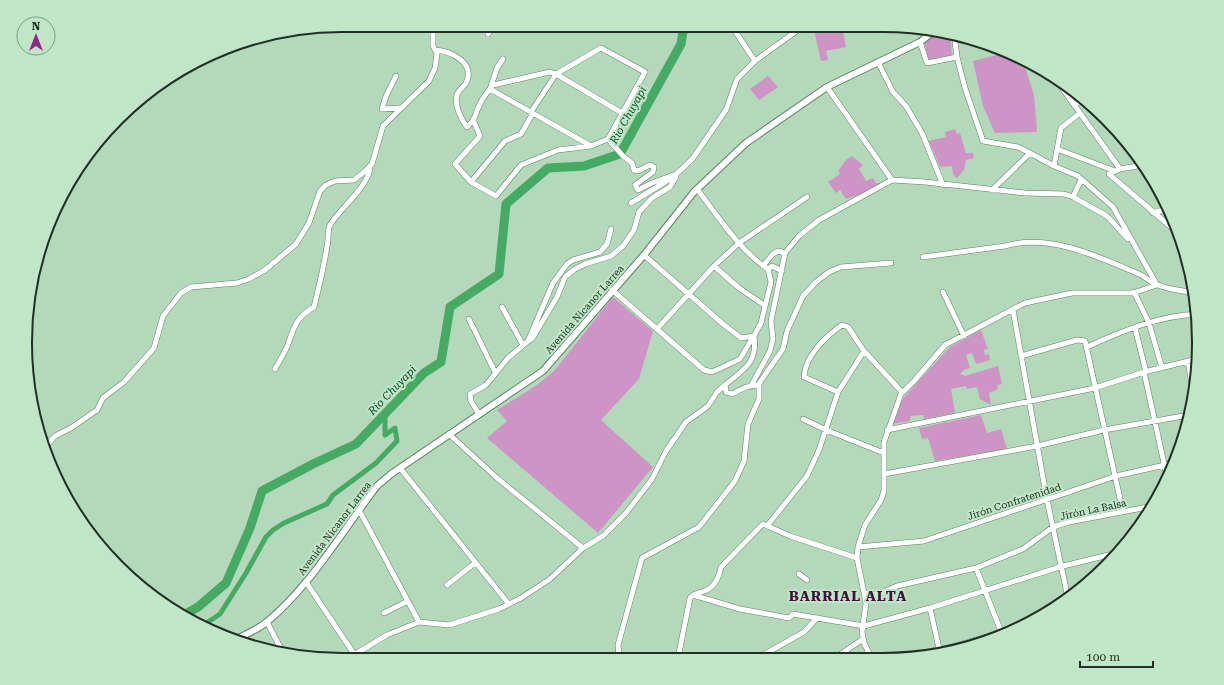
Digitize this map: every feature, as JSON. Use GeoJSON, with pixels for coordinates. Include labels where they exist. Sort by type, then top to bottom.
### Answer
{"type":"FeatureCollection","features":[{"type":"Feature","properties":{"kind":"main road","name":"Avenida Nicanor Larrea"},"geometry":{"type":"LineString","coordinates":[[241,636],[267,622],[306,582],[377,486],[449,434],[543,371],[644,254],[697,189],[746,143],[828,87],[920,42],[928,36]]}},
{"type":"Feature","properties":{"kind":"street"},"geometry":{"type":"LineString","coordinates":[[275,369],[287,347],[293,328],[303,313],[314,307],[320,287],[329,226],[360,188],[370,171],[370,166],[375,156],[380,132],[400,108],[414,97],[429,81],[437,60],[433,41],[434,32]]}},
{"type":"Feature","properties":{"kind":"street"},"geometry":{"type":"LineString","coordinates":[[735,32],[755,61]]}},
{"type":"Feature","properties":{"kind":"street"},"geometry":{"type":"LineString","coordinates":[[631,202],[676,174],[696,152],[726,110],[737,79],[755,61],[795,32]]}},
{"type":"Feature","properties":{"kind":"street"},"geometry":{"type":"LineString","coordinates":[[955,41],[957,57],[965,88],[983,142],[1018,147],[1054,166],[1072,173],[1081,180],[1113,207],[1157,285]]}},
{"type":"Feature","properties":{"kind":"street"},"geometry":{"type":"LineString","coordinates":[[920,42],[927,63],[957,57]]}},
{"type":"Feature","properties":{"kind":"street"},"geometry":{"type":"LineString","coordinates":[[471,182],[505,141],[521,134],[556,74],[601,48],[645,72],[608,140],[591,146],[558,150],[521,165],[496,196],[471,182],[455,164],[480,136],[474,122]]}},
{"type":"Feature","properties":{"kind":"street"},"geometry":{"type":"LineString","coordinates":[[435,50],[442,50],[452,53],[461,59],[467,69],[468,77],[466,83],[457,95],[457,105],[462,120],[467,127],[474,122],[480,104],[496,83],[550,72],[556,74],[622,114]]}},
{"type":"Feature","properties":{"kind":"street"},"geometry":{"type":"LineString","coordinates":[[490,89],[497,68],[503,59]]}},
{"type":"Feature","properties":{"kind":"street"},"geometry":{"type":"LineString","coordinates":[[878,62],[893,92],[906,106],[922,133],[943,185]]}},
{"type":"Feature","properties":{"kind":"street"},"geometry":{"type":"LineString","coordinates":[[396,76],[386,96],[382,109],[400,108]]}},
{"type":"Feature","properties":{"kind":"street"},"geometry":{"type":"LineString","coordinates":[[828,87],[892,180]]}},
{"type":"Feature","properties":{"kind":"street"},"geometry":{"type":"LineString","coordinates":[[490,89],[591,146]]}},
{"type":"Feature","properties":{"kind":"street"},"geometry":{"type":"LineString","coordinates":[[1064,91],[1120,170]]}},
{"type":"Feature","properties":{"kind":"street"},"geometry":{"type":"LineString","coordinates":[[1074,105],[1078,102]]}},
{"type":"Feature","properties":{"kind":"street"},"geometry":{"type":"LineString","coordinates":[[1054,166],[1061,128],[1080,113]]}},
{"type":"Feature","properties":{"kind":"street"},"geometry":{"type":"LineString","coordinates":[[608,140],[632,163],[634,170],[638,171],[650,165],[654,167],[653,172],[635,185],[638,190],[676,174]]}},
{"type":"Feature","properties":{"kind":"street"},"geometry":{"type":"LineString","coordinates":[[1057,149],[1120,170]]}},
{"type":"Feature","properties":{"kind":"street"},"geometry":{"type":"LineString","coordinates":[[992,190],[1030,153]]}},
{"type":"Feature","properties":{"kind":"street"},"geometry":{"type":"LineString","coordinates":[[48,443],[55,436],[71,428],[97,410],[103,398],[124,382],[154,348],[163,316],[181,293],[191,287],[237,283],[250,279],[265,270],[290,250],[304,232],[320,191],[326,185],[335,181],[354,180],[370,166]]}},
{"type":"Feature","properties":{"kind":"street"},"geometry":{"type":"LineString","coordinates":[[1137,166],[1109,174],[1169,226]]}},
{"type":"Feature","properties":{"kind":"street"},"geometry":{"type":"LineString","coordinates":[[479,414],[470,401],[470,394],[486,385],[495,372],[508,358],[532,339],[565,277],[575,269],[585,264],[611,256],[623,246],[634,230],[639,212],[652,198],[670,186],[676,177],[676,174]]}},
{"type":"Feature","properties":{"kind":"street"},"geometry":{"type":"LineString","coordinates":[[751,386],[770,351],[773,339],[771,321],[785,253],[799,236],[819,220],[892,180],[992,190],[1064,194],[1073,197],[1107,216],[1117,225],[1140,254]]}},
{"type":"Feature","properties":{"kind":"street"},"geometry":{"type":"LineString","coordinates":[[1073,197],[1081,180]]}},
{"type":"Feature","properties":{"kind":"street"},"geometry":{"type":"LineString","coordinates":[[612,290],[704,370],[712,372],[740,359],[761,323],[764,305],[771,282],[765,267],[739,243],[697,189]]}},
{"type":"Feature","properties":{"kind":"street"},"geometry":{"type":"LineString","coordinates":[[657,329],[714,266],[739,243],[807,197]]}},
{"type":"Feature","properties":{"kind":"street"},"geometry":{"type":"LineString","coordinates":[[1153,213],[1162,210]]}},
{"type":"Feature","properties":{"kind":"street"},"geometry":{"type":"LineString","coordinates":[[528,341],[557,276],[573,260],[600,252],[607,244],[611,229]]}},
{"type":"Feature","properties":{"kind":"street"},"geometry":{"type":"LineString","coordinates":[[923,257],[1005,246],[1017,242],[1044,243],[1068,247],[1110,262],[1140,275],[1157,285],[1187,292]]}},
{"type":"Feature","properties":{"kind":"street"},"geometry":{"type":"LineString","coordinates":[[765,267],[772,254],[778,251],[785,253]]}},
{"type":"Feature","properties":{"kind":"street"},"geometry":{"type":"LineString","coordinates":[[644,254],[723,324],[741,338],[754,336]]}},
{"type":"Feature","properties":{"kind":"street"},"geometry":{"type":"LineString","coordinates":[[619,653],[618,645],[642,558],[699,527],[735,481],[744,461],[748,424],[760,398],[758,385],[783,349],[787,331],[803,296],[816,282],[829,272],[841,267],[891,263]]}},
{"type":"Feature","properties":{"kind":"street"},"geometry":{"type":"LineString","coordinates":[[714,266],[739,288],[764,305]]}},
{"type":"Feature","properties":{"kind":"street"},"geometry":{"type":"LineString","coordinates":[[765,267],[772,266],[782,271]]}},
{"type":"Feature","properties":{"kind":"street"},"geometry":{"type":"LineString","coordinates":[[867,653],[863,639],[866,603],[857,558],[858,547],[865,525],[881,500],[884,491],[884,453],[887,430],[902,392],[914,381],[945,345],[1031,301],[1062,295],[1134,292],[1157,285]]}},
{"type":"Feature","properties":{"kind":"street"},"geometry":{"type":"LineString","coordinates":[[944,292],[964,336]]}},
{"type":"Feature","properties":{"kind":"street"},"geometry":{"type":"LineString","coordinates":[[1134,292],[1149,323],[1162,368]]}},
{"type":"Feature","properties":{"kind":"street"},"geometry":{"type":"LineString","coordinates":[[502,307],[523,345]]}},
{"type":"Feature","properties":{"kind":"street"},"geometry":{"type":"LineString","coordinates":[[1013,310],[1047,500],[1067,592]]}},
{"type":"Feature","properties":{"kind":"street"},"geometry":{"type":"LineString","coordinates":[[1087,347],[1149,323],[1177,315],[1190,314]]}},
{"type":"Feature","properties":{"kind":"street"},"geometry":{"type":"LineString","coordinates":[[469,319],[495,372]]}},
{"type":"Feature","properties":{"kind":"street"},"geometry":{"type":"LineString","coordinates":[[838,392],[804,377],[806,364],[810,358],[826,338],[842,325],[848,327],[864,351],[902,392]]}},
{"type":"Feature","properties":{"kind":"street"},"geometry":{"type":"LineString","coordinates":[[1135,328],[1165,469]]}},
{"type":"Feature","properties":{"kind":"street"},"geometry":{"type":"LineString","coordinates":[[356,653],[387,635],[419,622],[449,625],[499,609],[521,598],[550,579],[583,548],[603,536],[626,513],[652,479],[666,451],[686,422],[708,406],[717,392],[743,371],[752,360],[755,346],[754,336]]}},
{"type":"Feature","properties":{"kind":"street"},"geometry":{"type":"LineString","coordinates":[[1021,356],[1077,340],[1085,342],[1123,512]]}},
{"type":"Feature","properties":{"kind":"street"},"geometry":{"type":"LineString","coordinates":[[767,526],[807,476],[820,450],[838,392],[864,351]]}},
{"type":"Feature","properties":{"kind":"street"},"geometry":{"type":"LineString","coordinates":[[887,430],[1095,388],[1145,372],[1191,360]]}},
{"type":"Feature","properties":{"kind":"street"},"geometry":{"type":"LineString","coordinates":[[1188,361],[1190,373]]}},
{"type":"Feature","properties":{"kind":"street"},"geometry":{"type":"LineString","coordinates":[[725,385],[726,392],[732,394],[743,388],[758,385]]}},
{"type":"Feature","properties":{"kind":"street"},"geometry":{"type":"LineString","coordinates":[[884,474],[1037,446],[1104,430],[1183,416]]}},
{"type":"Feature","properties":{"kind":"street"},"geometry":{"type":"LineString","coordinates":[[803,419],[826,430],[884,453]]}},
{"type":"Feature","properties":{"kind":"street"},"geometry":{"type":"LineString","coordinates":[[449,434],[497,478],[583,548]]}},
{"type":"Feature","properties":{"kind":"street","name":"Jirón Confratenidad"},"geometry":{"type":"LineString","coordinates":[[858,547],[924,541],[1116,476],[1164,465]]}},
{"type":"Feature","properties":{"kind":"street"},"geometry":{"type":"LineString","coordinates":[[400,468],[444,521],[508,604]]}},
{"type":"Feature","properties":{"kind":"street","name":"Jirón La Balsa"},"geometry":{"type":"LineString","coordinates":[[864,593],[877,595],[897,586],[976,568],[1023,549],[1053,527],[1069,522],[1144,508]]}},
{"type":"Feature","properties":{"kind":"street"},"geometry":{"type":"LineString","coordinates":[[359,510],[419,622]]}},
{"type":"Feature","properties":{"kind":"street"},"geometry":{"type":"LineString","coordinates":[[679,653],[690,598],[692,595],[706,591],[713,585],[719,577],[721,567],[763,524],[790,536],[857,558]]}},
{"type":"Feature","properties":{"kind":"street"},"geometry":{"type":"LineString","coordinates":[[692,595],[740,609],[790,618],[793,614],[864,626],[930,608],[1062,566],[1107,555]]}},
{"type":"Feature","properties":{"kind":"street"},"geometry":{"type":"LineString","coordinates":[[447,585],[475,563]]}},
{"type":"Feature","properties":{"kind":"street"},"geometry":{"type":"LineString","coordinates":[[976,568],[1000,629]]}},
{"type":"Feature","properties":{"kind":"street"},"geometry":{"type":"LineString","coordinates":[[799,574],[807,580]]}},
{"type":"Feature","properties":{"kind":"street"},"geometry":{"type":"LineString","coordinates":[[306,582],[353,653]]}},
{"type":"Feature","properties":{"kind":"street"},"geometry":{"type":"LineString","coordinates":[[384,613],[408,601]]}},
{"type":"Feature","properties":{"kind":"street"},"geometry":{"type":"LineString","coordinates":[[930,608],[938,648]]}},
{"type":"Feature","properties":{"kind":"street"},"geometry":{"type":"LineString","coordinates":[[767,653],[804,632],[817,618]]}},
{"type":"Feature","properties":{"kind":"street"},"geometry":{"type":"LineString","coordinates":[[267,622],[280,646]]}},
{"type":"Feature","properties":{"kind":"street"},"geometry":{"type":"LineString","coordinates":[[842,653],[863,639]]}},
{"type":"Feature","properties":{"kind":"shaded area"},"geometry":{"type":"Polygon","coordinates":[[[814,32],[843,32],[846,47],[826,51],[828,60],[821,61],[814,32]]]}},
{"type":"Feature","properties":{"kind":"shaded area"},"geometry":{"type":"Polygon","coordinates":[[[932,37],[951,40],[952,55],[929,60],[924,42],[932,37]]]}},
{"type":"Feature","properties":{"kind":"shaded area"},"geometry":{"type":"Polygon","coordinates":[[[997,55],[1025,68],[1034,95],[1037,132],[995,133],[983,106],[973,61],[997,55]]]}},
{"type":"Feature","properties":{"kind":"shaded area"},"geometry":{"type":"Polygon","coordinates":[[[768,76],[778,87],[759,100],[750,89],[768,76]]]}},
{"type":"Feature","properties":{"kind":"shaded area"},"geometry":{"type":"Polygon","coordinates":[[[955,129],[957,134],[960,133],[966,153],[973,153],[974,158],[966,160],[964,170],[957,178],[953,174],[952,166],[940,167],[929,141],[946,137],[945,132],[955,129]]]}},
{"type":"Feature","properties":{"kind":"shaded area"},"geometry":{"type":"Polygon","coordinates":[[[852,156],[863,165],[859,169],[866,181],[873,178],[876,183],[882,183],[865,193],[846,199],[840,190],[836,193],[828,182],[840,174],[838,171],[846,160],[852,156]]]}},
{"type":"Feature","properties":{"kind":"shaded area"},"geometry":{"type":"Polygon","coordinates":[[[613,297],[653,331],[639,379],[601,420],[653,467],[598,533],[487,438],[507,421],[497,410],[537,385],[554,371],[613,297]]]}},
{"type":"Feature","properties":{"kind":"shaded area"},"geometry":{"type":"Polygon","coordinates":[[[981,330],[988,349],[984,350],[985,355],[989,354],[990,360],[976,364],[972,353],[966,355],[970,368],[964,370],[960,374],[965,376],[998,366],[1002,384],[997,385],[998,389],[989,393],[991,405],[980,399],[977,387],[967,389],[966,386],[951,389],[955,413],[924,419],[924,415],[910,416],[910,421],[892,424],[897,408],[905,396],[950,347],[981,330]]]}},
{"type":"Feature","properties":{"kind":"shaded area"},"geometry":{"type":"Polygon","coordinates":[[[981,415],[987,433],[1001,429],[1007,449],[935,461],[928,438],[922,439],[919,428],[981,415]]]}},
{"type":"Feature","properties":{"kind":"waterway","name":"Rio Chuyapi"},"geometry":{"type":"LineString","coordinates":[[189,612],[198,607],[226,583],[250,528],[262,491],[313,464],[356,444],[424,373],[441,362],[450,307],[499,274],[506,204],[548,168],[584,166],[620,154],[681,44],[683,32]]}},
{"type":"Feature","properties":{"kind":"waterway"},"geometry":{"type":"LineString","coordinates":[[208,622],[220,614],[246,573],[266,537],[273,530],[284,523],[327,504],[333,495],[376,463],[397,441],[395,428],[385,435],[385,415]]}},
{"type":"Feature","properties":{"kind":"district","name":"BARRIAL ALTA"},"geometry":{"type":"Point","coordinates":[848,596]}}]}
